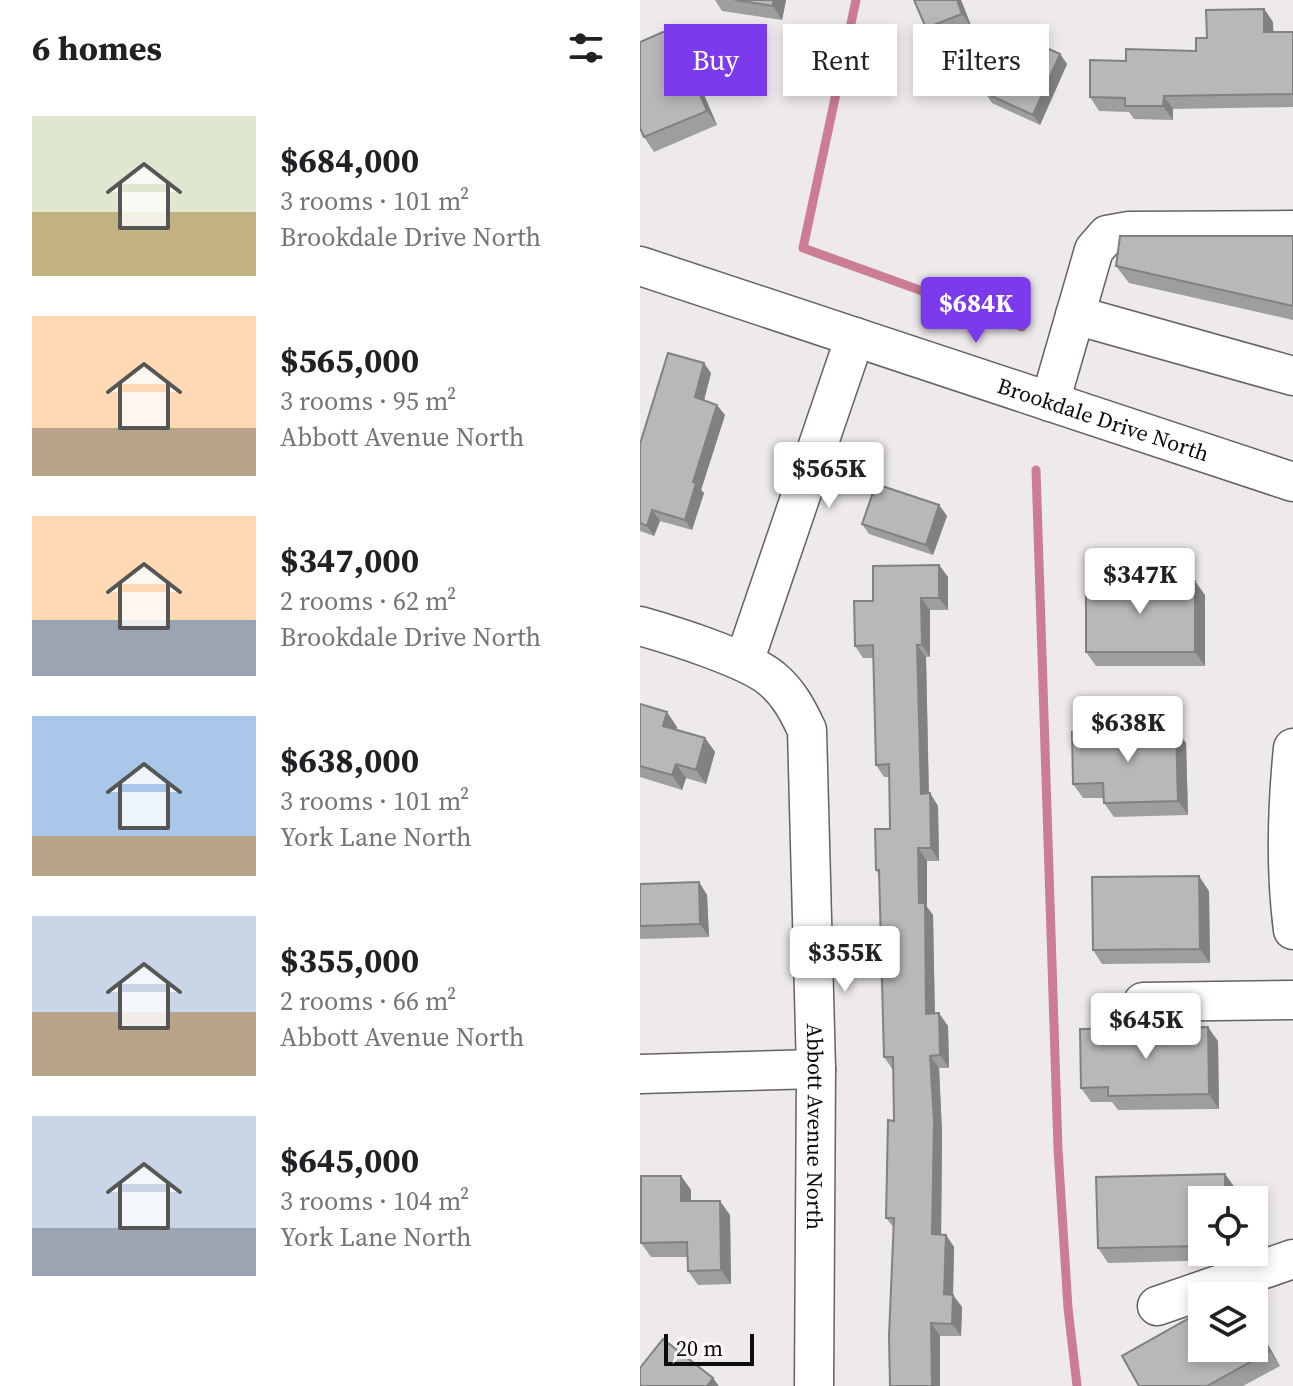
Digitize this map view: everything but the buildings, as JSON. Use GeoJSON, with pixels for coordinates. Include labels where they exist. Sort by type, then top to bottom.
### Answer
{"type":"FeatureCollection","features":[{"type":"Feature","properties":{"kind":"street"},"geometry":{"type":"LineString","coordinates":[[1050,402],[1094,250],[1107,235],[1129,231],[1293,230]]}},
{"type":"Feature","properties":{"kind":"street","name":"Brookdale Drive North"},"geometry":{"type":"LineString","coordinates":[[640,266],[1293,482]]}},
{"type":"Feature","properties":{"kind":"street"},"geometry":{"type":"LineString","coordinates":[[1075,315],[1293,376]]}},
{"type":"Feature","properties":{"kind":"street"},"geometry":{"type":"LineString","coordinates":[[744,662],[855,337]]}},
{"type":"Feature","properties":{"kind":"street","name":"Abbott Avenue North"},"geometry":{"type":"LineString","coordinates":[[640,626],[744,662],[771,678],[793,701],[807,730],[816,1069],[814,1386]]}},
{"type":"Feature","properties":{"kind":"street"},"geometry":{"type":"LineString","coordinates":[[1293,748],[1287,815],[1289,901],[1293,930]]}},
{"type":"Feature","properties":{"kind":"street"},"geometry":{"type":"LineString","coordinates":[[1143,1002],[1293,1000]]}},
{"type":"Feature","properties":{"kind":"street"},"geometry":{"type":"LineString","coordinates":[[640,1074],[816,1069]]}},
{"type":"Feature","properties":{"kind":"street"},"geometry":{"type":"LineString","coordinates":[[1157,1306],[1293,1259]]}},
{"type":"Feature","properties":{"kind":"waterway"},"geometry":{"type":"LineString","coordinates":[[856,0],[803,248],[1022,327]]}},
{"type":"Feature","properties":{"kind":"waterway"},"geometry":{"type":"LineString","coordinates":[[1036,470],[1058,1149],[1068,1308],[1077,1386]]}}]}
